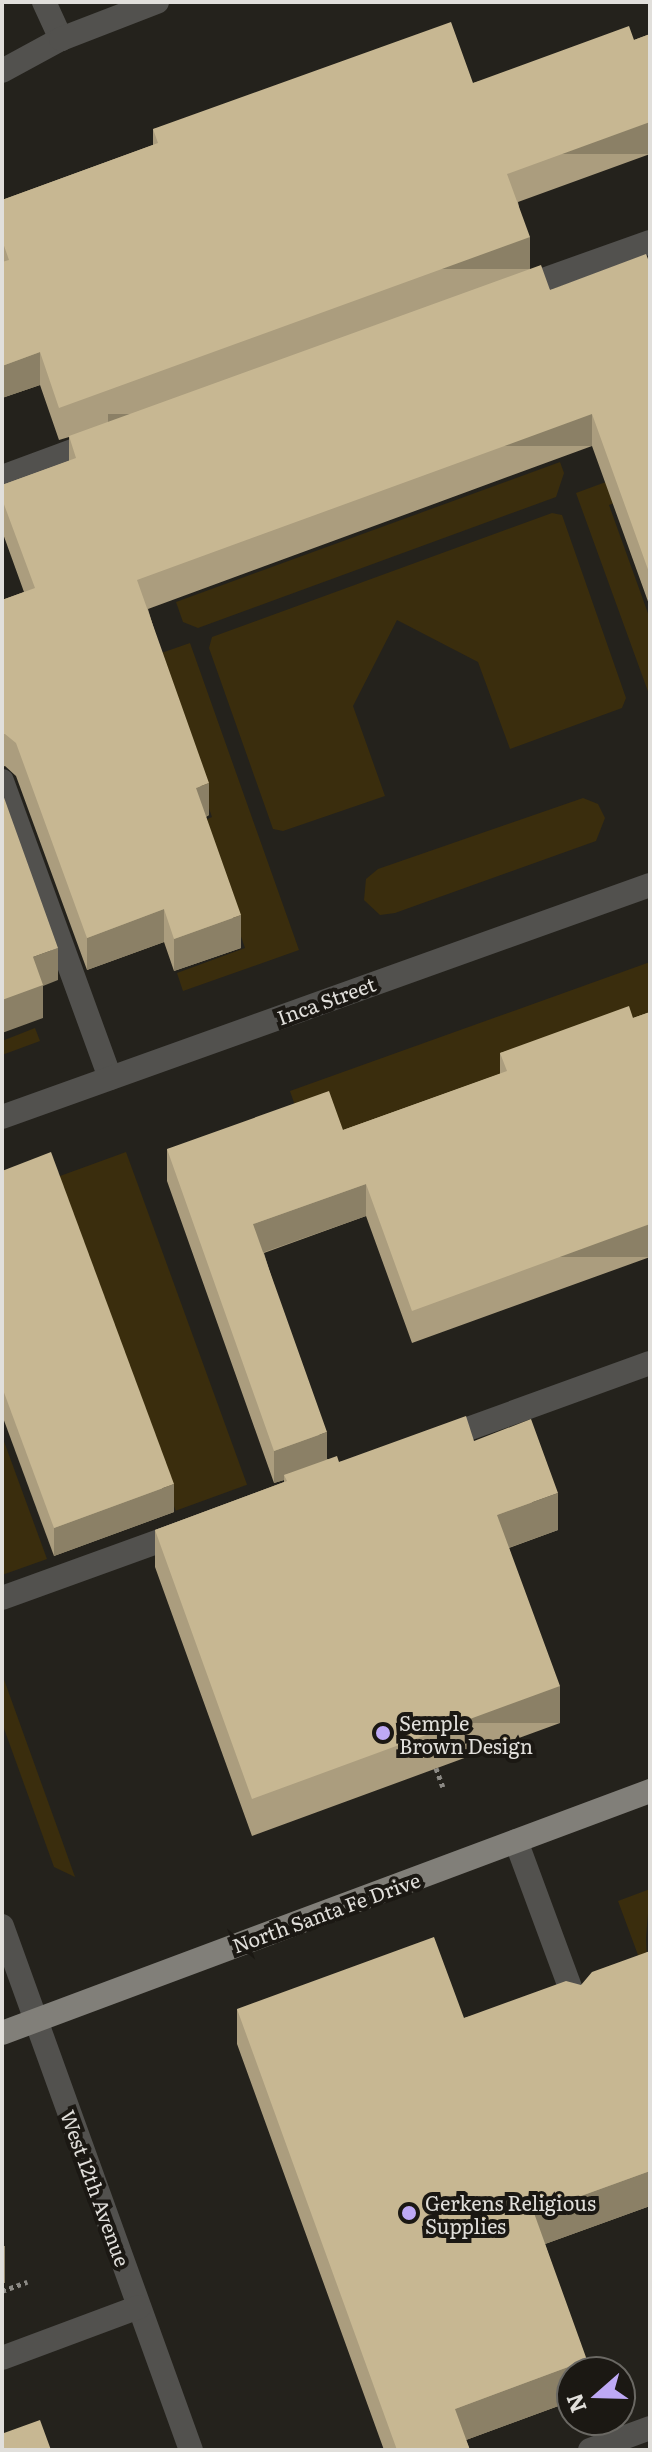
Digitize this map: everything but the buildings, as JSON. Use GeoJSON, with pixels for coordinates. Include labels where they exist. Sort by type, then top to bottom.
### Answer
{"type":"FeatureCollection","features":[{"type":"Feature","properties":{"kind":"main road","name":"North Santa Fe Drive"},"geometry":{"type":"LineString","coordinates":[[2,2033],[650,1791]]}},
{"type":"Feature","properties":{"kind":"street"},"geometry":{"type":"LineString","coordinates":[[44,2],[61,39]]}},
{"type":"Feature","properties":{"kind":"street"},"geometry":{"type":"LineString","coordinates":[[2,71],[61,39],[157,2]]}},
{"type":"Feature","properties":{"kind":"street"},"geometry":{"type":"LineString","coordinates":[[491,299],[650,242]]}},
{"type":"Feature","properties":{"kind":"street"},"geometry":{"type":"LineString","coordinates":[[2,477],[125,432]]}},
{"type":"Feature","properties":{"kind":"street"},"geometry":{"type":"LineString","coordinates":[[2,781],[110,1078]]}},
{"type":"Feature","properties":{"kind":"street","name":"Inca Street"},"geometry":{"type":"LineString","coordinates":[[2,1117],[650,885]]}},
{"type":"Feature","properties":{"kind":"street"},"geometry":{"type":"LineString","coordinates":[[413,1449],[650,1363]]}},
{"type":"Feature","properties":{"kind":"street"},"geometry":{"type":"LineString","coordinates":[[2,1598],[205,1524]]}},
{"type":"Feature","properties":{"kind":"street"},"geometry":{"type":"LineString","coordinates":[[516,1841],[577,2006]]}},
{"type":"Feature","properties":{"kind":"street","name":"West 12th Avenue"},"geometry":{"type":"LineString","coordinates":[[2,1926],[191,2450]]}},
{"type":"Feature","properties":{"kind":"street"},"geometry":{"type":"LineString","coordinates":[[2,2358],[139,2307]]}},
{"type":"Feature","properties":{"kind":"street"},"geometry":{"type":"LineString","coordinates":[[590,2450],[650,2428]]}},
{"type":"Feature","properties":{"kind":"path"},"geometry":{"type":"LineString","coordinates":[[436,1768],[443,1787]]}},
{"type":"Feature","properties":{"kind":"path"},"geometry":{"type":"LineString","coordinates":[[2,2291],[27,2282]]}},
{"type":"Feature","properties":{"kind":"shaded area"},"geometry":{"type":"Polygon","coordinates":[[[560,462],[564,473],[556,497],[198,628],[183,622],[176,602],[560,462]]]}},
{"type":"Feature","properties":{"kind":"shaded area"},"geometry":{"type":"Polygon","coordinates":[[[622,476],[630,497],[609,505],[650,619],[650,697],[576,493],[622,476]]]}},
{"type":"Feature","properties":{"kind":"shaded area"},"geometry":{"type":"Polygon","coordinates":[[[552,513],[562,515],[626,698],[622,708],[510,749],[478,662],[397,620],[353,706],[385,796],[283,831],[273,829],[209,648],[212,637],[552,513]]]}},
{"type":"Feature","properties":{"kind":"shaded area"},"geometry":{"type":"Polygon","coordinates":[[[190,643],[299,950],[183,991],[177,973],[245,948],[201,822],[212,817],[163,679],[147,658],[190,643]]]}},
{"type":"Feature","properties":{"kind":"shaded area"},"geometry":{"type":"Polygon","coordinates":[[[583,798],[598,804],[605,818],[596,841],[395,913],[380,915],[364,900],[366,879],[378,869],[583,798]]]}},
{"type":"Feature","properties":{"kind":"shaded area"},"geometry":{"type":"Polygon","coordinates":[[[650,962],[650,1039],[344,1156],[303,1129],[290,1091],[650,962]]]}},
{"type":"Feature","properties":{"kind":"shaded area"},"geometry":{"type":"Polygon","coordinates":[[[35,1028],[40,1041],[2,1055],[2,1041],[35,1028]]]}},
{"type":"Feature","properties":{"kind":"shaded area"},"geometry":{"type":"Polygon","coordinates":[[[126,1152],[247,1485],[176,1511],[55,1178],[126,1152]]]}},
{"type":"Feature","properties":{"kind":"shaded area"},"geometry":{"type":"Polygon","coordinates":[[[2,1436],[47,1559],[2,1575],[2,1436]]]}},
{"type":"Feature","properties":{"kind":"shaded area"},"geometry":{"type":"Polygon","coordinates":[[[2,1674],[75,1877],[54,1867],[2,1723],[2,1674]]]}},
{"type":"Feature","properties":{"kind":"shaded area"},"geometry":{"type":"Polygon","coordinates":[[[650,1889],[646,1938],[648,1982],[618,1901],[650,1889]]]}},
{"type":"Feature","properties":{"kind":"place","name":"Semple Brown Design"},"geometry":{"type":"Point","coordinates":[383,1733]}},
{"type":"Feature","properties":{"kind":"place","name":"Gerkens Religious Supplies"},"geometry":{"type":"Point","coordinates":[409,2213]}}]}
